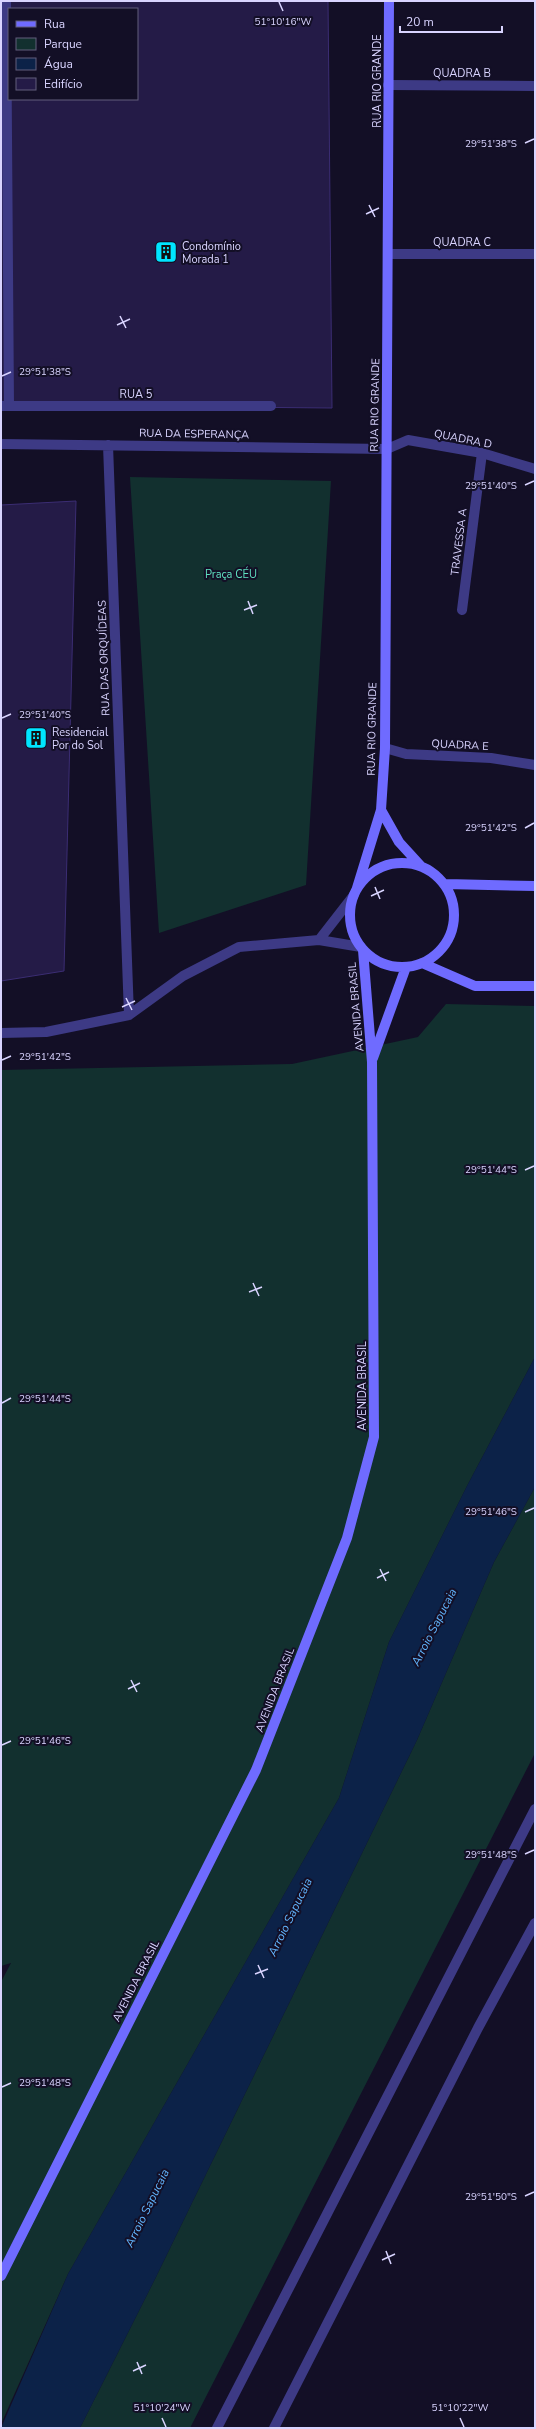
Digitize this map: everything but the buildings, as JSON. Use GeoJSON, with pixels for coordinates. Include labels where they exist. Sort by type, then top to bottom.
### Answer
{"type":"FeatureCollection","features":[{"type":"Feature","properties":{"kind":"main road","name":"RUA RIO GRANDE"},"geometry":{"type":"LineString","coordinates":[[355,892],[381,810],[385,748],[389,254],[389,1]]}},
{"type":"Feature","properties":{"kind":"main road"},"geometry":{"type":"LineString","coordinates":[[381,810],[399,842],[422,866],[446,884],[452,899],[455,914],[452,929],[446,944],[436,955],[422,963],[406,967],[390,966],[375,960],[362,948],[352,930],[350,912],[355,892],[366,877],[378,868],[393,863],[407,863],[422,866]]}},
{"type":"Feature","properties":{"kind":"main road"},"geometry":{"type":"LineString","coordinates":[[446,884],[535,886]]}},
{"type":"Feature","properties":{"kind":"main road","name":"AVENIDA BRASIL"},"geometry":{"type":"LineString","coordinates":[[1,2276],[256,1770],[347,1538],[374,1437],[372,1062],[362,948]]}},
{"type":"Feature","properties":{"kind":"main road"},"geometry":{"type":"LineString","coordinates":[[422,963],[475,986],[535,986]]}},
{"type":"Feature","properties":{"kind":"main road","name":"AVENIDA BRASIL"},"geometry":{"type":"LineString","coordinates":[[372,1062],[406,967]]}},
{"type":"Feature","properties":{"kind":"street"},"geometry":{"type":"LineString","coordinates":[[5,406],[6,1]]}},
{"type":"Feature","properties":{"kind":"street","name":"QUADRA B"},"geometry":{"type":"LineString","coordinates":[[388,85],[535,86]]}},
{"type":"Feature","properties":{"kind":"street","name":"QUADRA C"},"geometry":{"type":"LineString","coordinates":[[389,254],[535,254]]}},
{"type":"Feature","properties":{"kind":"street","name":"RUA 5"},"geometry":{"type":"LineString","coordinates":[[5,406],[271,406]]}},
{"type":"Feature","properties":{"kind":"street","name":"QUADRA D"},"geometry":{"type":"LineString","coordinates":[[387,449],[408,440],[482,453],[535,469]]}},
{"type":"Feature","properties":{"kind":"street","name":"RUA DA ESPERANÇA"},"geometry":{"type":"LineString","coordinates":[[1,444],[387,449]]}},
{"type":"Feature","properties":{"kind":"street","name":"RUA DAS ORQUÍDEAS"},"geometry":{"type":"LineString","coordinates":[[108,445],[129,1015]]}},
{"type":"Feature","properties":{"kind":"street","name":"TRAVESSA A"},"geometry":{"type":"LineString","coordinates":[[462,610],[482,453]]}},
{"type":"Feature","properties":{"kind":"street","name":"QUADRA E"},"geometry":{"type":"LineString","coordinates":[[385,748],[406,754],[491,758],[535,765]]}},
{"type":"Feature","properties":{"kind":"street"},"geometry":{"type":"LineString","coordinates":[[319,940],[355,892]]}},
{"type":"Feature","properties":{"kind":"street"},"geometry":{"type":"LineString","coordinates":[[1,1033],[46,1032],[129,1015],[183,976],[239,947],[319,940],[362,948]]}},
{"type":"Feature","properties":{"kind":"street"},"geometry":{"type":"LineString","coordinates":[[217,2428],[535,1809]]}},
{"type":"Feature","properties":{"kind":"street"},"geometry":{"type":"LineString","coordinates":[[274,2428],[471,2042],[535,1922]]}},
{"type":"Feature","properties":{"kind":"green space","name":"Praça CÉU"},"geometry":{"type":"Polygon","coordinates":[[[130,477],[331,481],[306,885],[159,933],[130,477]]]}},
{"type":"Feature","properties":{"kind":"green space"},"geometry":{"type":"Polygon","coordinates":[[[446,1004],[535,1006],[535,1357],[467,1486],[389,1642],[339,1798],[68,2274],[1,2424],[1,1982],[11,1963],[1,1966],[1,1070],[292,1064],[418,1037],[446,1004]]]}},
{"type":"Feature","properties":{"kind":"green space"},"geometry":{"type":"Polygon","coordinates":[[[535,1487],[535,1753],[190,2428],[80,2428],[155,2279],[417,1740],[494,1562],[535,1487]]]}},
{"type":"Feature","properties":{"kind":"water","name":"Arroio Sapucaia"},"geometry":{"type":"Polygon","coordinates":[[[535,1357],[535,1487],[494,1562],[417,1740],[155,2279],[80,2428],[1,2428],[68,2274],[339,1798],[389,1642],[467,1486],[535,1357]]]}},
{"type":"Feature","properties":{"kind":"place","name":"Condomínio Morada 1"},"geometry":{"type":"Point","coordinates":[166,252]}},
{"type":"Feature","properties":{"kind":"place","name":"Residencial Por do Sol"},"geometry":{"type":"Point","coordinates":[36,738]}}]}
